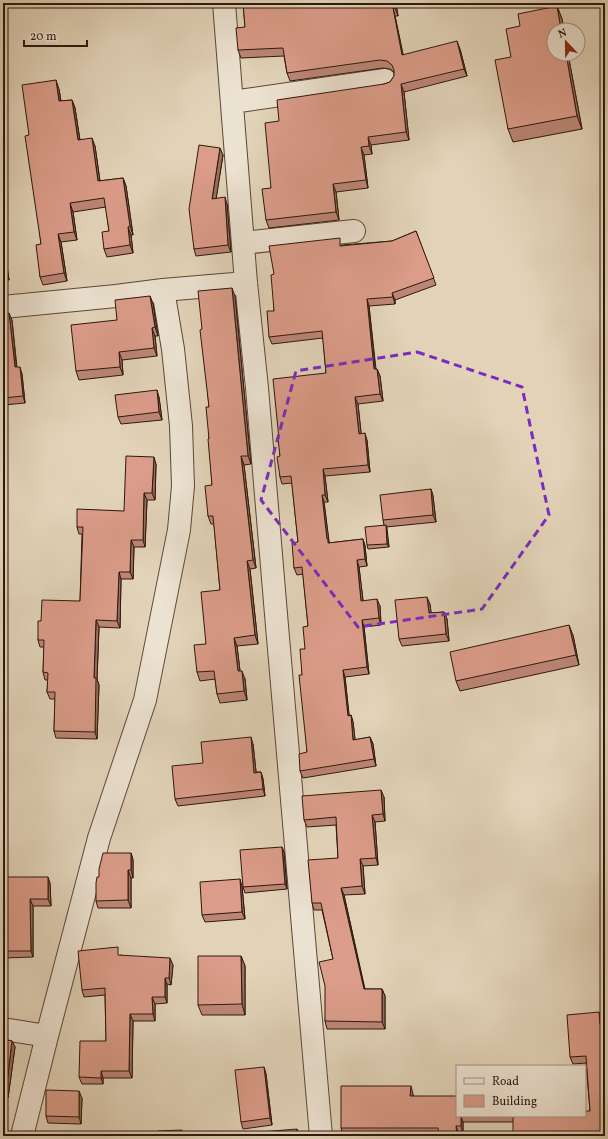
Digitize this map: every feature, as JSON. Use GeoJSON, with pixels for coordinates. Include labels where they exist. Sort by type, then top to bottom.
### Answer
{"type":"FeatureCollection","features":[{"type":"Feature","properties":{"kind":"street"},"geometry":{"type":"LineString","coordinates":[[224,3],[246,283],[258,388],[321,1136]]}},
{"type":"Feature","properties":{"kind":"street"},"geometry":{"type":"LineString","coordinates":[[232,102],[384,80]]}},
{"type":"Feature","properties":{"kind":"street"},"geometry":{"type":"LineString","coordinates":[[243,243],[354,231]]}},
{"type":"Feature","properties":{"kind":"street"},"geometry":{"type":"LineString","coordinates":[[3,307],[180,288],[246,283]]}},
{"type":"Feature","properties":{"kind":"street"},"geometry":{"type":"LineString","coordinates":[[22,1136],[99,838],[145,700],[179,530],[183,486],[181,426],[173,349],[180,288]]}},
{"type":"Feature","properties":{"kind":"street"},"geometry":{"type":"LineString","coordinates":[[3,1029],[47,1036]]}},
{"type":"Feature","properties":{"kind":"highlighted area"},"geometry":{"type":"Polygon","coordinates":[[[417,352],[522,387],[549,515],[482,609],[358,627],[261,500],[296,371],[417,352]]]}},
{"type":"Feature","properties":{"kind":"building"},"geometry":{"type":"Polygon","coordinates":[[[243,3],[395,3],[395,8],[393,8],[402,55],[457,41],[464,69],[401,84],[406,132],[368,137],[369,146],[361,147],[366,180],[333,184],[336,212],[266,220],[262,189],[271,188],[265,123],[279,121],[277,100],[384,84],[390,82],[394,76],[394,70],[392,65],[387,61],[380,60],[287,73],[283,48],[238,50],[236,28],[245,27],[243,3]]]}},
{"type":"Feature","properties":{"kind":"building"},"geometry":{"type":"Polygon","coordinates":[[[557,6],[560,22],[546,22],[546,62],[567,62],[577,116],[508,129],[495,60],[511,57],[506,29],[520,26],[518,14],[557,6]]]}},
{"type":"Feature","properties":{"kind":"building"},"geometry":{"type":"Polygon","coordinates":[[[56,80],[59,101],[72,100],[78,140],[92,138],[98,181],[123,178],[130,226],[128,227],[130,245],[104,249],[102,232],[109,231],[104,198],[70,203],[74,232],[58,234],[64,273],[40,277],[36,245],[41,244],[25,136],[29,135],[22,85],[56,80]]]}},
{"type":"Feature","properties":{"kind":"building"},"geometry":{"type":"Polygon","coordinates":[[[199,145],[220,148],[212,199],[225,197],[228,245],[194,249],[189,209],[199,145]]]}},
{"type":"Feature","properties":{"kind":"building"},"geometry":{"type":"Polygon","coordinates":[[[416,231],[434,278],[392,293],[393,297],[367,299],[374,369],[377,369],[380,394],[355,397],[359,434],[365,433],[368,465],[323,469],[325,495],[322,495],[328,543],[363,539],[365,559],[357,560],[361,601],[377,599],[379,618],[362,620],[367,667],[343,670],[348,716],[351,715],[353,740],[370,737],[374,759],[300,771],[299,754],[307,752],[299,675],[302,675],[300,649],[305,649],[303,627],[308,626],[302,567],[294,568],[292,543],[298,542],[291,476],[280,477],[277,457],[280,456],[273,379],[326,373],[322,331],[269,337],[267,311],[274,311],[271,275],[274,274],[269,246],[340,238],[340,246],[392,241],[416,231]]]}},
{"type":"Feature","properties":{"kind":"building"},"geometry":{"type":"Polygon","coordinates":[[[3,250],[7,272],[3,273],[3,250]]]}},
{"type":"Feature","properties":{"kind":"building"},"geometry":{"type":"Polygon","coordinates":[[[232,288],[248,456],[241,456],[253,560],[247,561],[255,635],[234,638],[238,671],[242,671],[244,691],[217,694],[214,671],[197,672],[194,645],[206,644],[201,592],[220,590],[213,516],[208,516],[205,486],[212,485],[206,407],[209,407],[200,330],[202,329],[198,291],[232,288]]]}},
{"type":"Feature","properties":{"kind":"building"},"geometry":{"type":"Polygon","coordinates":[[[150,296],[155,327],[152,328],[154,348],[119,352],[120,367],[76,371],[71,325],[117,320],[115,300],[150,296]]]}},
{"type":"Feature","properties":{"kind":"building"},"geometry":{"type":"Polygon","coordinates":[[[9,313],[15,367],[20,367],[23,396],[3,398],[3,314],[9,313]]]}},
{"type":"Feature","properties":{"kind":"building"},"geometry":{"type":"Polygon","coordinates":[[[157,390],[159,412],[118,417],[115,395],[157,390]]]}},
{"type":"Feature","properties":{"kind":"building"},"geometry":{"type":"Polygon","coordinates":[[[126,456],[154,457],[152,493],[144,493],[143,540],[131,540],[130,572],[119,572],[117,621],[96,620],[94,678],[96,678],[95,732],[54,731],[55,692],[47,692],[48,673],[43,672],[44,640],[38,640],[38,621],[41,621],[42,600],[80,601],[83,527],[77,527],[77,509],[124,511],[126,456]]]}},
{"type":"Feature","properties":{"kind":"building"},"geometry":{"type":"Polygon","coordinates":[[[431,489],[433,515],[383,520],[380,495],[431,489]]]}},
{"type":"Feature","properties":{"kind":"building"},"geometry":{"type":"Polygon","coordinates":[[[386,525],[387,544],[367,545],[365,527],[386,525]]]}},
{"type":"Feature","properties":{"kind":"building"},"geometry":{"type":"Polygon","coordinates":[[[427,597],[429,613],[444,612],[446,634],[399,639],[395,600],[427,597]]]}},
{"type":"Feature","properties":{"kind":"building"},"geometry":{"type":"Polygon","coordinates":[[[569,625],[576,655],[456,681],[450,652],[569,625]]]}},
{"type":"Feature","properties":{"kind":"building"},"geometry":{"type":"Polygon","coordinates":[[[251,737],[254,773],[261,772],[263,789],[175,799],[172,766],[203,763],[201,742],[251,737]]]}},
{"type":"Feature","properties":{"kind":"building"},"geometry":{"type":"Polygon","coordinates":[[[381,790],[383,814],[372,815],[376,858],[360,859],[362,886],[341,888],[364,989],[382,989],[382,1022],[325,1021],[325,986],[319,962],[333,959],[321,903],[312,903],[308,860],[338,858],[336,817],[304,820],[302,796],[381,790]]]}},
{"type":"Feature","properties":{"kind":"building"},"geometry":{"type":"Polygon","coordinates":[[[282,847],[285,884],[243,887],[240,850],[282,847]]]}},
{"type":"Feature","properties":{"kind":"building"},"geometry":{"type":"Polygon","coordinates":[[[103,853],[131,853],[131,870],[128,870],[128,900],[96,901],[96,883],[97,877],[99,877],[99,869],[103,853]]]}},
{"type":"Feature","properties":{"kind":"building"},"geometry":{"type":"Polygon","coordinates":[[[3,877],[48,877],[48,899],[30,899],[31,951],[3,951],[3,877]]]}},
{"type":"Feature","properties":{"kind":"building"},"geometry":{"type":"Polygon","coordinates":[[[240,879],[242,912],[202,915],[200,882],[240,879]]]}},
{"type":"Feature","properties":{"kind":"building"},"geometry":{"type":"Polygon","coordinates":[[[118,947],[118,955],[170,958],[169,978],[165,978],[165,997],[152,997],[153,1014],[130,1014],[129,1071],[101,1071],[101,1078],[79,1077],[80,1041],[106,1041],[105,988],[82,990],[78,951],[118,947]]]}},
{"type":"Feature","properties":{"kind":"building"},"geometry":{"type":"Polygon","coordinates":[[[198,956],[241,956],[242,1004],[198,1005],[198,956]]]}},
{"type":"Feature","properties":{"kind":"building"},"geometry":{"type":"Polygon","coordinates":[[[599,1012],[600,1024],[605,1024],[605,1136],[513,1136],[513,1117],[586,1117],[586,1111],[590,1111],[586,1056],[570,1057],[567,1015],[599,1012]]]}},
{"type":"Feature","properties":{"kind":"building"},"geometry":{"type":"Polygon","coordinates":[[[3,1039],[12,1041],[6,1091],[4,1091],[3,1094],[3,1039]]]}},
{"type":"Feature","properties":{"kind":"building"},"geometry":{"type":"Polygon","coordinates":[[[264,1067],[270,1118],[241,1122],[235,1070],[264,1067]]]}},
{"type":"Feature","properties":{"kind":"building"},"geometry":{"type":"Polygon","coordinates":[[[341,1086],[411,1086],[410,1096],[456,1096],[456,1117],[461,1117],[461,1126],[456,1126],[457,1136],[439,1136],[438,1128],[341,1128],[341,1086]]]}},
{"type":"Feature","properties":{"kind":"building"},"geometry":{"type":"Polygon","coordinates":[[[46,1090],[79,1091],[79,1117],[46,1116],[46,1090]]]}},
{"type":"Feature","properties":{"kind":"building"},"geometry":{"type":"Polygon","coordinates":[[[297,1129],[298,1136],[261,1136],[261,1132],[297,1129]]]}},
{"type":"Feature","properties":{"kind":"building"},"geometry":{"type":"Polygon","coordinates":[[[182,1130],[182,1136],[158,1136],[158,1131],[182,1130]]]}}]}
